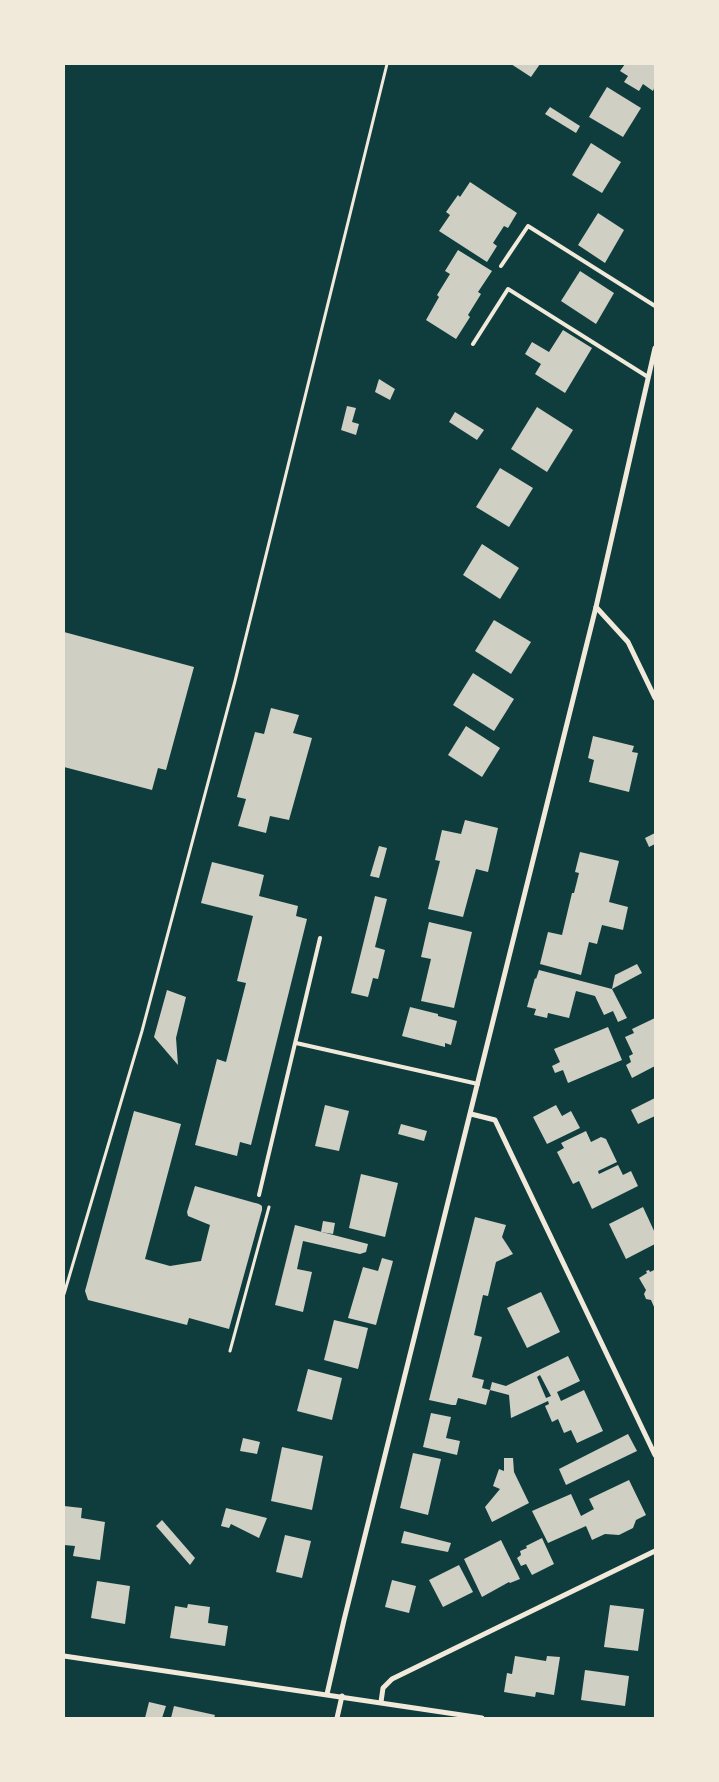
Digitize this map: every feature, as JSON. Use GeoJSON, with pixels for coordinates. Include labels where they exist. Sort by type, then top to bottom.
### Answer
{"type":"FeatureCollection","features":[{"type":"Feature","properties":{"kind":"street"},"geometry":{"type":"LineString","coordinates":[[327,1694],[596,607],[655,348]]}},
{"type":"Feature","properties":{"kind":"street"},"geometry":{"type":"LineString","coordinates":[[596,607],[628,642],[655,698]]}},
{"type":"Feature","properties":{"kind":"street"},"geometry":{"type":"LineString","coordinates":[[470,1114],[495,1120],[655,1455]]}},
{"type":"Feature","properties":{"kind":"street"},"geometry":{"type":"LineString","coordinates":[[381,1702],[383,1688],[392,1679],[655,1551]]}},
{"type":"Feature","properties":{"kind":"street"},"geometry":{"type":"LineString","coordinates":[[64,1656],[482,1718]]}},
{"type":"Feature","properties":{"kind":"street"},"geometry":{"type":"LineString","coordinates":[[337,1718],[342,1696]]}},
{"type":"Feature","properties":{"kind":"lane"},"geometry":{"type":"LineString","coordinates":[[501,266],[528,226],[655,306]]}},
{"type":"Feature","properties":{"kind":"lane"},"geometry":{"type":"LineString","coordinates":[[473,344],[508,289],[648,376]]}},
{"type":"Feature","properties":{"kind":"lane"},"geometry":{"type":"LineString","coordinates":[[258,1195],[320,938]]}},
{"type":"Feature","properties":{"kind":"lane"},"geometry":{"type":"LineString","coordinates":[[296,1043],[478,1084]]}},
{"type":"Feature","properties":{"kind":"path"},"geometry":{"type":"LineString","coordinates":[[64,1294],[142,1031],[235,681],[387,64]]}},
{"type":"Feature","properties":{"kind":"path"},"geometry":{"type":"LineString","coordinates":[[230,1351],[270,1207],[258,1195]]}},
{"type":"Feature","properties":{"kind":"building"},"geometry":{"type":"Polygon","coordinates":[[[511,64],[540,64],[531,77],[511,64]]]}},
{"type":"Feature","properties":{"kind":"building"},"geometry":{"type":"Polygon","coordinates":[[[625,64],[655,64],[655,86],[653,91],[643,84],[639,91],[624,82],[628,76],[620,71],[625,64]]]}},
{"type":"Feature","properties":{"kind":"building"},"geometry":{"type":"Polygon","coordinates":[[[607,87],[641,108],[623,137],[589,117],[607,87]]]}},
{"type":"Feature","properties":{"kind":"building"},"geometry":{"type":"Polygon","coordinates":[[[550,107],[580,126],[576,133],[545,114],[550,107]]]}},
{"type":"Feature","properties":{"kind":"building"},"geometry":{"type":"Polygon","coordinates":[[[591,143],[621,162],[602,193],[572,175],[591,143]]]}},
{"type":"Feature","properties":{"kind":"building"},"geometry":{"type":"Polygon","coordinates":[[[470,182],[517,213],[508,228],[504,226],[493,243],[497,246],[487,262],[439,231],[450,215],[446,212],[458,195],[460,197],[470,182]]]}},
{"type":"Feature","properties":{"kind":"building"},"geometry":{"type":"Polygon","coordinates":[[[598,213],[624,230],[605,263],[578,245],[598,213]]]}},
{"type":"Feature","properties":{"kind":"building"},"geometry":{"type":"Polygon","coordinates":[[[458,250],[492,271],[478,292],[481,294],[468,315],[470,317],[456,339],[426,320],[439,297],[437,295],[450,274],[445,271],[458,250]]]}},
{"type":"Feature","properties":{"kind":"building"},"geometry":{"type":"Polygon","coordinates":[[[580,271],[614,293],[596,324],[561,301],[580,271]]]}},
{"type":"Feature","properties":{"kind":"building"},"geometry":{"type":"Polygon","coordinates":[[[563,330],[592,348],[565,393],[535,374],[541,364],[525,354],[532,342],[549,352],[563,330]]]}},
{"type":"Feature","properties":{"kind":"building"},"geometry":{"type":"Polygon","coordinates":[[[379,379],[395,389],[390,400],[375,392],[379,379]]]}},
{"type":"Feature","properties":{"kind":"building"},"geometry":{"type":"Polygon","coordinates":[[[347,406],[356,408],[352,422],[359,424],[356,435],[341,430],[347,406]]]}},
{"type":"Feature","properties":{"kind":"building"},"geometry":{"type":"Polygon","coordinates":[[[537,407],[573,430],[547,472],[511,449],[537,407]]]}},
{"type":"Feature","properties":{"kind":"building"},"geometry":{"type":"Polygon","coordinates":[[[455,412],[484,430],[477,440],[449,422],[455,412]]]}},
{"type":"Feature","properties":{"kind":"building"},"geometry":{"type":"Polygon","coordinates":[[[500,468],[533,488],[509,527],[476,507],[500,468]]]}},
{"type":"Feature","properties":{"kind":"building"},"geometry":{"type":"Polygon","coordinates":[[[482,544],[519,568],[500,599],[463,575],[482,544]]]}},
{"type":"Feature","properties":{"kind":"building"},"geometry":{"type":"Polygon","coordinates":[[[494,620],[531,642],[511,674],[475,651],[494,620]]]}},
{"type":"Feature","properties":{"kind":"building"},"geometry":{"type":"Polygon","coordinates":[[[64,632],[194,667],[166,770],[158,768],[152,790],[64,767],[64,632]]]}},
{"type":"Feature","properties":{"kind":"building"},"geometry":{"type":"Polygon","coordinates":[[[473,673],[514,699],[494,731],[453,705],[473,673]]]}},
{"type":"Feature","properties":{"kind":"building"},"geometry":{"type":"Polygon","coordinates":[[[271,708],[299,715],[293,733],[312,738],[289,820],[270,816],[266,833],[238,826],[246,799],[237,797],[255,732],[264,734],[271,708]]]}},
{"type":"Feature","properties":{"kind":"building"},"geometry":{"type":"Polygon","coordinates":[[[466,726],[500,748],[482,777],[448,755],[466,726]]]}},
{"type":"Feature","properties":{"kind":"building"},"geometry":{"type":"Polygon","coordinates":[[[593,736],[634,746],[632,752],[638,753],[629,792],[589,782],[594,760],[588,758],[593,736]]]}},
{"type":"Feature","properties":{"kind":"building"},"geometry":{"type":"Polygon","coordinates":[[[465,820],[498,828],[488,872],[476,869],[463,917],[428,909],[440,861],[435,860],[442,830],[461,834],[465,820]]]}},
{"type":"Feature","properties":{"kind":"building"},"geometry":{"type":"Polygon","coordinates":[[[655,833],[655,844],[649,847],[645,838],[655,833]]]}},
{"type":"Feature","properties":{"kind":"building"},"geometry":{"type":"Polygon","coordinates":[[[379,846],[387,848],[379,878],[370,876],[379,846]]]}},
{"type":"Feature","properties":{"kind":"building"},"geometry":{"type":"Polygon","coordinates":[[[580,852],[619,861],[609,902],[628,907],[623,930],[602,925],[597,944],[589,942],[581,975],[540,964],[548,932],[562,935],[579,873],[575,872],[580,852]]]}},
{"type":"Feature","properties":{"kind":"building"},"geometry":{"type":"Polygon","coordinates":[[[212,862],[264,875],[259,896],[298,906],[296,916],[307,919],[251,1145],[240,1142],[237,1156],[195,1145],[217,1059],[226,1062],[246,983],[237,981],[253,916],[201,903],[212,862]]]}},
{"type":"Feature","properties":{"kind":"building"},"geometry":{"type":"Polygon","coordinates":[[[375,896],[387,899],[375,947],[385,950],[378,979],[373,978],[368,997],[351,993],[375,896]]]}},
{"type":"Feature","properties":{"kind":"building"},"geometry":{"type":"Polygon","coordinates":[[[429,922],[472,932],[454,1008],[421,1001],[431,959],[421,957],[429,922]]]}},
{"type":"Feature","properties":{"kind":"building"},"geometry":{"type":"Polygon","coordinates":[[[637,964],[642,973],[612,989],[615,975],[637,964]]]}},
{"type":"Feature","properties":{"kind":"building"},"geometry":{"type":"Polygon","coordinates":[[[539,970],[612,989],[627,1018],[618,1022],[613,1011],[604,1015],[595,996],[576,991],[569,1018],[548,1013],[547,1018],[534,1015],[536,1009],[527,1007],[539,970]]]}},
{"type":"Feature","properties":{"kind":"building"},"geometry":{"type":"Polygon","coordinates":[[[167,990],[186,997],[176,1038],[178,1065],[154,1037],[167,990]]]}},
{"type":"Feature","properties":{"kind":"building"},"geometry":{"type":"Polygon","coordinates":[[[410,1007],[457,1021],[451,1045],[445,1043],[445,1047],[402,1036],[410,1007]]]}},
{"type":"Feature","properties":{"kind":"building"},"geometry":{"type":"Polygon","coordinates":[[[655,1018],[655,1066],[632,1078],[626,1065],[631,1062],[629,1056],[633,1054],[625,1037],[634,1033],[632,1029],[655,1018]]]}},
{"type":"Feature","properties":{"kind":"building"},"geometry":{"type":"Polygon","coordinates":[[[608,1027],[622,1060],[568,1083],[563,1070],[555,1073],[552,1066],[560,1062],[554,1049],[608,1027]]]}},
{"type":"Feature","properties":{"kind":"building"},"geometry":{"type":"Polygon","coordinates":[[[655,1098],[655,1116],[638,1124],[631,1110],[655,1098]]]}},
{"type":"Feature","properties":{"kind":"building"},"geometry":{"type":"Polygon","coordinates":[[[325,1105],[349,1111],[339,1151],[315,1146],[325,1105]]]}},
{"type":"Feature","properties":{"kind":"building"},"geometry":{"type":"Polygon","coordinates":[[[556,1105],[562,1116],[571,1111],[580,1128],[547,1144],[533,1117],[556,1105]]]}},
{"type":"Feature","properties":{"kind":"building"},"geometry":{"type":"Polygon","coordinates":[[[134,1111],[181,1124],[145,1259],[170,1266],[201,1261],[210,1225],[188,1216],[187,1212],[195,1186],[262,1206],[229,1329],[189,1318],[187,1325],[88,1300],[85,1291],[134,1111]]]}},
{"type":"Feature","properties":{"kind":"building"},"geometry":{"type":"Polygon","coordinates":[[[401,1124],[427,1131],[424,1141],[398,1134],[401,1124]]]}},
{"type":"Feature","properties":{"kind":"building"},"geometry":{"type":"Polygon","coordinates":[[[586,1131],[591,1142],[601,1137],[606,1139],[617,1162],[598,1171],[599,1174],[618,1165],[623,1175],[631,1171],[638,1186],[592,1209],[579,1181],[573,1184],[557,1152],[564,1148],[561,1143],[586,1131]]]}},
{"type":"Feature","properties":{"kind":"building"},"geometry":{"type":"Polygon","coordinates":[[[361,1174],[398,1183],[385,1237],[349,1228],[361,1174]]]}},
{"type":"Feature","properties":{"kind":"building"},"geometry":{"type":"Polygon","coordinates":[[[643,1207],[655,1233],[655,1244],[626,1259],[609,1224],[643,1207]]]}},
{"type":"Feature","properties":{"kind":"building"},"geometry":{"type":"Polygon","coordinates":[[[475,1217],[506,1225],[502,1237],[513,1254],[496,1262],[488,1296],[483,1295],[474,1335],[482,1337],[472,1377],[484,1380],[482,1388],[490,1390],[486,1405],[458,1398],[456,1405],[452,1405],[429,1400],[475,1217]]]}},
{"type":"Feature","properties":{"kind":"building"},"geometry":{"type":"Polygon","coordinates":[[[323,1221],[335,1223],[333,1234],[321,1232],[323,1221]]]}},
{"type":"Feature","properties":{"kind":"building"},"geometry":{"type":"Polygon","coordinates":[[[295,1225],[368,1244],[366,1252],[360,1254],[303,1241],[297,1269],[312,1272],[303,1312],[275,1305],[295,1225]]]}},
{"type":"Feature","properties":{"kind":"building"},"geometry":{"type":"Polygon","coordinates":[[[382,1258],[393,1261],[376,1325],[348,1318],[363,1267],[378,1271],[382,1258]]]}},
{"type":"Feature","properties":{"kind":"building"},"geometry":{"type":"Polygon","coordinates":[[[649,1270],[650,1272],[655,1271],[655,1309],[651,1300],[646,1299],[644,1294],[646,1290],[639,1278],[649,1270]]]}},
{"type":"Feature","properties":{"kind":"building"},"geometry":{"type":"Polygon","coordinates":[[[541,1292],[560,1332],[527,1348],[507,1308],[541,1292]]]}},
{"type":"Feature","properties":{"kind":"building"},"geometry":{"type":"Polygon","coordinates":[[[334,1320],[368,1328],[358,1369],[324,1360],[334,1320]]]}},
{"type":"Feature","properties":{"kind":"building"},"geometry":{"type":"Polygon","coordinates":[[[568,1356],[580,1381],[557,1392],[561,1401],[584,1390],[603,1431],[577,1443],[571,1430],[564,1433],[558,1419],[552,1422],[545,1406],[549,1404],[548,1401],[511,1418],[509,1395],[490,1390],[492,1382],[506,1386],[568,1356]],[[540,1375],[537,1377],[546,1398],[551,1396],[540,1375]]]}},
{"type":"Feature","properties":{"kind":"building"},"geometry":{"type":"Polygon","coordinates":[[[308,1369],[342,1378],[332,1420],[297,1411],[308,1369]]]}},
{"type":"Feature","properties":{"kind":"building"},"geometry":{"type":"Polygon","coordinates":[[[431,1413],[451,1417],[446,1438],[460,1441],[457,1455],[423,1447],[431,1413]]]}},
{"type":"Feature","properties":{"kind":"building"},"geometry":{"type":"Polygon","coordinates":[[[628,1434],[637,1451],[566,1485],[559,1469],[628,1434]]]}},
{"type":"Feature","properties":{"kind":"building"},"geometry":{"type":"Polygon","coordinates":[[[243,1438],[260,1442],[257,1454],[240,1451],[243,1438]]]}},
{"type":"Feature","properties":{"kind":"building"},"geometry":{"type":"Polygon","coordinates":[[[282,1447],[323,1456],[312,1510],[271,1501],[282,1447]]]}},
{"type":"Feature","properties":{"kind":"building"},"geometry":{"type":"Polygon","coordinates":[[[413,1453],[441,1459],[428,1515],[400,1508],[413,1453]]]}},
{"type":"Feature","properties":{"kind":"building"},"geometry":{"type":"Polygon","coordinates":[[[504,1458],[513,1458],[514,1472],[529,1503],[492,1522],[485,1507],[500,1489],[493,1486],[499,1469],[504,1471],[504,1458]]]}},
{"type":"Feature","properties":{"kind":"building"},"geometry":{"type":"Polygon","coordinates":[[[629,1480],[646,1515],[636,1520],[633,1528],[619,1535],[605,1534],[592,1540],[586,1526],[548,1543],[532,1511],[571,1494],[581,1516],[594,1509],[589,1499],[629,1480]]]}},
{"type":"Feature","properties":{"kind":"building"},"geometry":{"type":"Polygon","coordinates":[[[64,1506],[82,1508],[81,1518],[105,1522],[100,1560],[73,1556],[75,1546],[64,1545],[64,1506]]]}},
{"type":"Feature","properties":{"kind":"building"},"geometry":{"type":"Polygon","coordinates":[[[226,1508],[267,1518],[259,1538],[231,1524],[229,1528],[221,1526],[226,1508]]]}},
{"type":"Feature","properties":{"kind":"building"},"geometry":{"type":"Polygon","coordinates":[[[162,1520],[195,1558],[190,1565],[156,1526],[162,1520]]]}},
{"type":"Feature","properties":{"kind":"building"},"geometry":{"type":"Polygon","coordinates":[[[404,1531],[451,1543],[448,1552],[401,1543],[404,1531]]]}},
{"type":"Feature","properties":{"kind":"building"},"geometry":{"type":"Polygon","coordinates":[[[285,1535],[311,1541],[302,1578],[276,1572],[285,1535]]]}},
{"type":"Feature","properties":{"kind":"building"},"geometry":{"type":"Polygon","coordinates":[[[542,1538],[554,1564],[532,1575],[526,1564],[521,1566],[517,1558],[521,1555],[520,1551],[527,1548],[526,1546],[542,1538]]]}},
{"type":"Feature","properties":{"kind":"building"},"geometry":{"type":"Polygon","coordinates":[[[501,1540],[520,1579],[509,1582],[482,1597],[464,1559],[501,1540]]]}},
{"type":"Feature","properties":{"kind":"building"},"geometry":{"type":"Polygon","coordinates":[[[459,1565],[473,1592],[443,1607],[429,1580],[459,1565]]]}},
{"type":"Feature","properties":{"kind":"building"},"geometry":{"type":"Polygon","coordinates":[[[392,1580],[416,1586],[409,1613],[385,1607],[392,1580]]]}},
{"type":"Feature","properties":{"kind":"building"},"geometry":{"type":"Polygon","coordinates":[[[97,1581],[130,1586],[125,1624],[91,1618],[97,1581]]]}},
{"type":"Feature","properties":{"kind":"building"},"geometry":{"type":"Polygon","coordinates":[[[188,1604],[210,1607],[208,1623],[228,1626],[225,1646],[170,1638],[175,1606],[187,1608],[188,1604]]]}},
{"type":"Feature","properties":{"kind":"building"},"geometry":{"type":"Polygon","coordinates":[[[610,1605],[644,1609],[638,1651],[604,1647],[610,1605]]]}},
{"type":"Feature","properties":{"kind":"building"},"geometry":{"type":"Polygon","coordinates":[[[515,1656],[546,1661],[547,1656],[560,1657],[554,1695],[536,1692],[535,1697],[504,1692],[507,1673],[512,1674],[515,1656]]]}},
{"type":"Feature","properties":{"kind":"building"},"geometry":{"type":"Polygon","coordinates":[[[585,1670],[629,1676],[625,1706],[581,1700],[585,1670]]]}},
{"type":"Feature","properties":{"kind":"building"},"geometry":{"type":"Polygon","coordinates":[[[149,1702],[166,1706],[162,1718],[145,1718],[149,1702]]]}},
{"type":"Feature","properties":{"kind":"building"},"geometry":{"type":"Polygon","coordinates":[[[174,1706],[215,1715],[214,1718],[171,1718],[174,1706]]]}}]}
